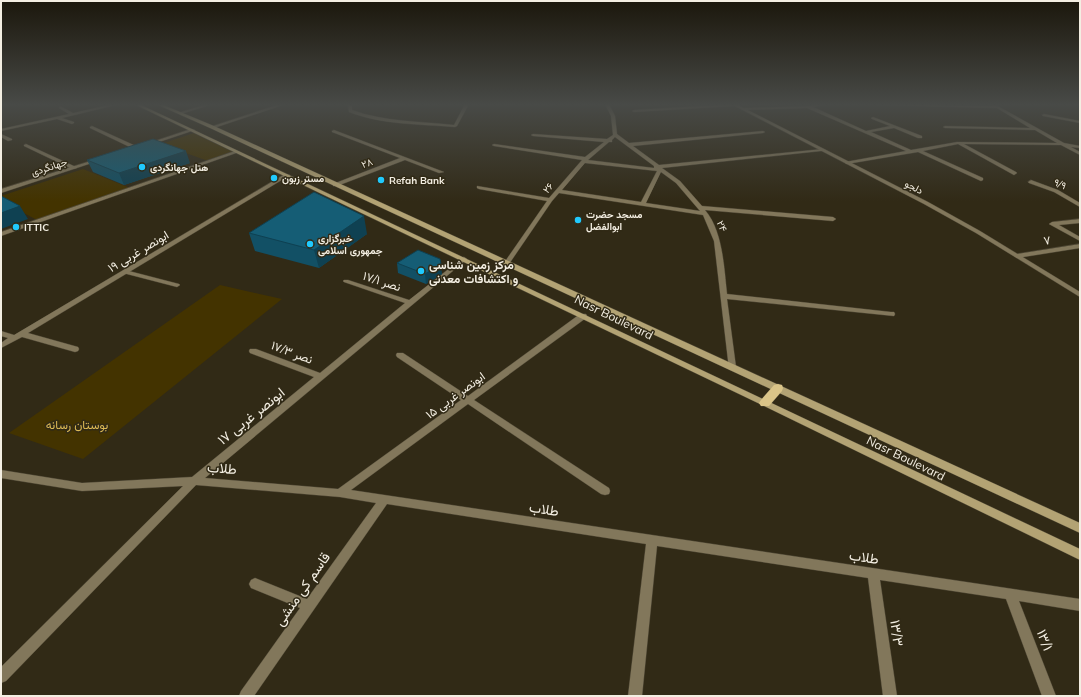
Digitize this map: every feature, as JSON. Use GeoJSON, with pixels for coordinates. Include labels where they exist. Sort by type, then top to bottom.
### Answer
{"type":"FeatureCollection","features":[{"type":"Feature","properties":{"kind":"main road","name":"Nasr Boulevard"},"geometry":{"type":"LineString","coordinates":[[206,137],[287,175],[354,210],[464,259],[1080,555]]}},
{"type":"Feature","properties":{"kind":"main road","name":"Nasr Boulevard"},"geometry":{"type":"LineString","coordinates":[[232,137],[1080,528]]}},
{"type":"Feature","properties":{"kind":"main road"},"geometry":{"type":"LineString","coordinates":[[765,403],[778,388]]}},
{"type":"Feature","properties":{"kind":"street"},"geometry":{"type":"LineString","coordinates":[[4,137],[10,140]]}},
{"type":"Feature","properties":{"kind":"street"},"geometry":{"type":"LineString","coordinates":[[112,137],[136,148]]}},
{"type":"Feature","properties":{"kind":"street"},"geometry":{"type":"LineString","coordinates":[[129,150],[172,137]]}},
{"type":"Feature","properties":{"kind":"street","name":"۲۸"},"geometry":{"type":"LineString","coordinates":[[349,137],[440,172]]}},
{"type":"Feature","properties":{"kind":"street"},"geometry":{"type":"LineString","coordinates":[[553,137],[610,141]]}},
{"type":"Feature","properties":{"kind":"street","name":"۲۶"},"geometry":{"type":"LineString","coordinates":[[507,263],[550,200],[585,160],[614,137]]}},
{"type":"Feature","properties":{"kind":"street","name":"۲۴"},"geometry":{"type":"LineString","coordinates":[[617,137],[658,169],[678,182],[702,211],[717,241],[732,367]]}},
{"type":"Feature","properties":{"kind":"street"},"geometry":{"type":"LineString","coordinates":[[628,145],[716,137]]}},
{"type":"Feature","properties":{"kind":"street","name":"دلجو"},"geometry":{"type":"LineString","coordinates":[[795,137],[926,203],[1080,295]]}},
{"type":"Feature","properties":{"kind":"street"},"geometry":{"type":"LineString","coordinates":[[876,137],[910,151]]}},
{"type":"Feature","properties":{"kind":"street"},"geometry":{"type":"LineString","coordinates":[[1048,137],[1080,154]]}},
{"type":"Feature","properties":{"kind":"street"},"geometry":{"type":"LineString","coordinates":[[957,143],[1014,173]]}},
{"type":"Feature","properties":{"kind":"street"},"geometry":{"type":"LineString","coordinates":[[847,162],[957,143],[1061,144],[1080,147]]}},
{"type":"Feature","properties":{"kind":"street"},"geometry":{"type":"LineString","coordinates":[[26,145],[74,168]]}},
{"type":"Feature","properties":{"kind":"street"},"geometry":{"type":"LineString","coordinates":[[494,145],[585,160],[658,169],[821,150]]}},
{"type":"Feature","properties":{"kind":"street"},"geometry":{"type":"LineString","coordinates":[[918,150],[981,179]]}},
{"type":"Feature","properties":{"kind":"street"},"geometry":{"type":"LineString","coordinates":[[1,234],[238,152]]}},
{"type":"Feature","properties":{"kind":"street","name":"۲۸"},"geometry":{"type":"LineString","coordinates":[[335,185],[405,158]]}},
{"type":"Feature","properties":{"kind":"street","name":"جهانگردی"},"geometry":{"type":"LineString","coordinates":[[1,191],[102,159]]}},
{"type":"Feature","properties":{"kind":"street"},"geometry":{"type":"LineString","coordinates":[[643,204],[658,169]]}},
{"type":"Feature","properties":{"kind":"street","name":"ابونصر غربی ۱۹"},"geometry":{"type":"LineString","coordinates":[[1,346],[287,175]]}},
{"type":"Feature","properties":{"kind":"street","name":"۹/۹"},"geometry":{"type":"LineString","coordinates":[[1031,182],[1056,191],[1080,205]]}},
{"type":"Feature","properties":{"kind":"street"},"geometry":{"type":"LineString","coordinates":[[479,187],[550,200]]}},
{"type":"Feature","properties":{"kind":"street"},"geometry":{"type":"LineString","coordinates":[[558,191],[702,211],[833,219]]}},
{"type":"Feature","properties":{"kind":"street"},"geometry":{"type":"LineString","coordinates":[[1080,221],[1052,224],[1080,239]]}},
{"type":"Feature","properties":{"kind":"street","name":"۷"},"geometry":{"type":"LineString","coordinates":[[1017,256],[1080,246]]}},
{"type":"Feature","properties":{"kind":"street","name":"ابونصر غربی ۱۷"},"geometry":{"type":"LineString","coordinates":[[1,676],[194,481],[464,259]]}},
{"type":"Feature","properties":{"kind":"street"},"geometry":{"type":"LineString","coordinates":[[125,272],[177,285]]}},
{"type":"Feature","properties":{"kind":"street","name":"نصر ۱۷/۱"},"geometry":{"type":"LineString","coordinates":[[346,281],[411,303]]}},
{"type":"Feature","properties":{"kind":"street"},"geometry":{"type":"LineString","coordinates":[[723,296],[891,314]]}},
{"type":"Feature","properties":{"kind":"street","name":"ابونصر غربی ۱۵"},"geometry":{"type":"LineString","coordinates":[[340,493],[583,316]]}},
{"type":"Feature","properties":{"kind":"street"},"geometry":{"type":"LineString","coordinates":[[1,333],[14,338]]}},
{"type":"Feature","properties":{"kind":"street"},"geometry":{"type":"LineString","coordinates":[[21,334],[75,349]]}},
{"type":"Feature","properties":{"kind":"street","name":"نصر ۱۷/۳"},"geometry":{"type":"LineString","coordinates":[[253,350],[322,377]]}},
{"type":"Feature","properties":{"kind":"street"},"geometry":{"type":"LineString","coordinates":[[400,355],[605,491]]}},
{"type":"Feature","properties":{"kind":"street","name":"طلاب"},"geometry":{"type":"LineString","coordinates":[[1,474],[82,486],[194,481],[340,493],[1080,605]]}},
{"type":"Feature","properties":{"kind":"street","name":"قاسم کی منشی"},"geometry":{"type":"LineString","coordinates":[[246,696],[384,500]]}},
{"type":"Feature","properties":{"kind":"street"},"geometry":{"type":"LineString","coordinates":[[635,696],[652,541]]}},
{"type":"Feature","properties":{"kind":"street","name":"۱۳/۳"},"geometry":{"type":"LineString","coordinates":[[873,574],[890,696]]}},
{"type":"Feature","properties":{"kind":"street"},"geometry":{"type":"LineString","coordinates":[[255,584],[309,606]]}},
{"type":"Feature","properties":{"kind":"street","name":"۱۳/۱"},"geometry":{"type":"LineString","coordinates":[[1010,595],[1049,696]]}},
{"type":"Feature","properties":{"kind":"green space"},"geometry":{"type":"Polygon","coordinates":[[[183,137],[206,137],[237,152],[208,161],[161,144],[183,137]]]}},
{"type":"Feature","properties":{"kind":"green space"},"geometry":{"type":"Polygon","coordinates":[[[83,169],[130,188],[37,220],[1,201],[1,196],[83,169]]]}},
{"type":"Feature","properties":{"kind":"green space","name":"بوستان رسانه"},"geometry":{"type":"Polygon","coordinates":[[[220,285],[282,299],[83,459],[9,433],[220,285]]]}},
{"type":"Feature","properties":{"kind":"building"},"geometry":{"type":"Polygon","coordinates":[[[153,139],[186,151],[119,173],[87,160],[153,139]]]}},
{"type":"Feature","properties":{"kind":"building"},"geometry":{"type":"Polygon","coordinates":[[[314,192],[364,216],[314,250],[249,233],[314,192]]]}},
{"type":"Feature","properties":{"kind":"building"},"geometry":{"type":"Polygon","coordinates":[[[1,196],[20,206],[1,213],[1,196]]]}},
{"type":"Feature","properties":{"kind":"building"},"geometry":{"type":"Polygon","coordinates":[[[418,250],[440,259],[441,264],[425,274],[397,263],[418,250]]]}},
{"type":"Feature","properties":{"kind":"place","name":"هتل جهانگردی"},"geometry":{"type":"Point","coordinates":[142,167]}},
{"type":"Feature","properties":{"kind":"place","name":"مستر زبون"},"geometry":{"type":"Point","coordinates":[274,178]}},
{"type":"Feature","properties":{"kind":"place","name":"Refah Bank"},"geometry":{"type":"Point","coordinates":[381,180]}},
{"type":"Feature","properties":{"kind":"place","name":"مسجد حضرت ابوالفضل"},"geometry":{"type":"Point","coordinates":[578,220]}},
{"type":"Feature","properties":{"kind":"place","name":"ITTIC"},"geometry":{"type":"Point","coordinates":[16,227]}},
{"type":"Feature","properties":{"kind":"place","name":"خبرگزاری جمهوری اسلامی"},"geometry":{"type":"Point","coordinates":[310,244]}},
{"type":"Feature","properties":{"kind":"place","name":"مرکز زمین شناسی و اکتشافات معدنی"},"geometry":{"type":"Point","coordinates":[421,271]}}]}
